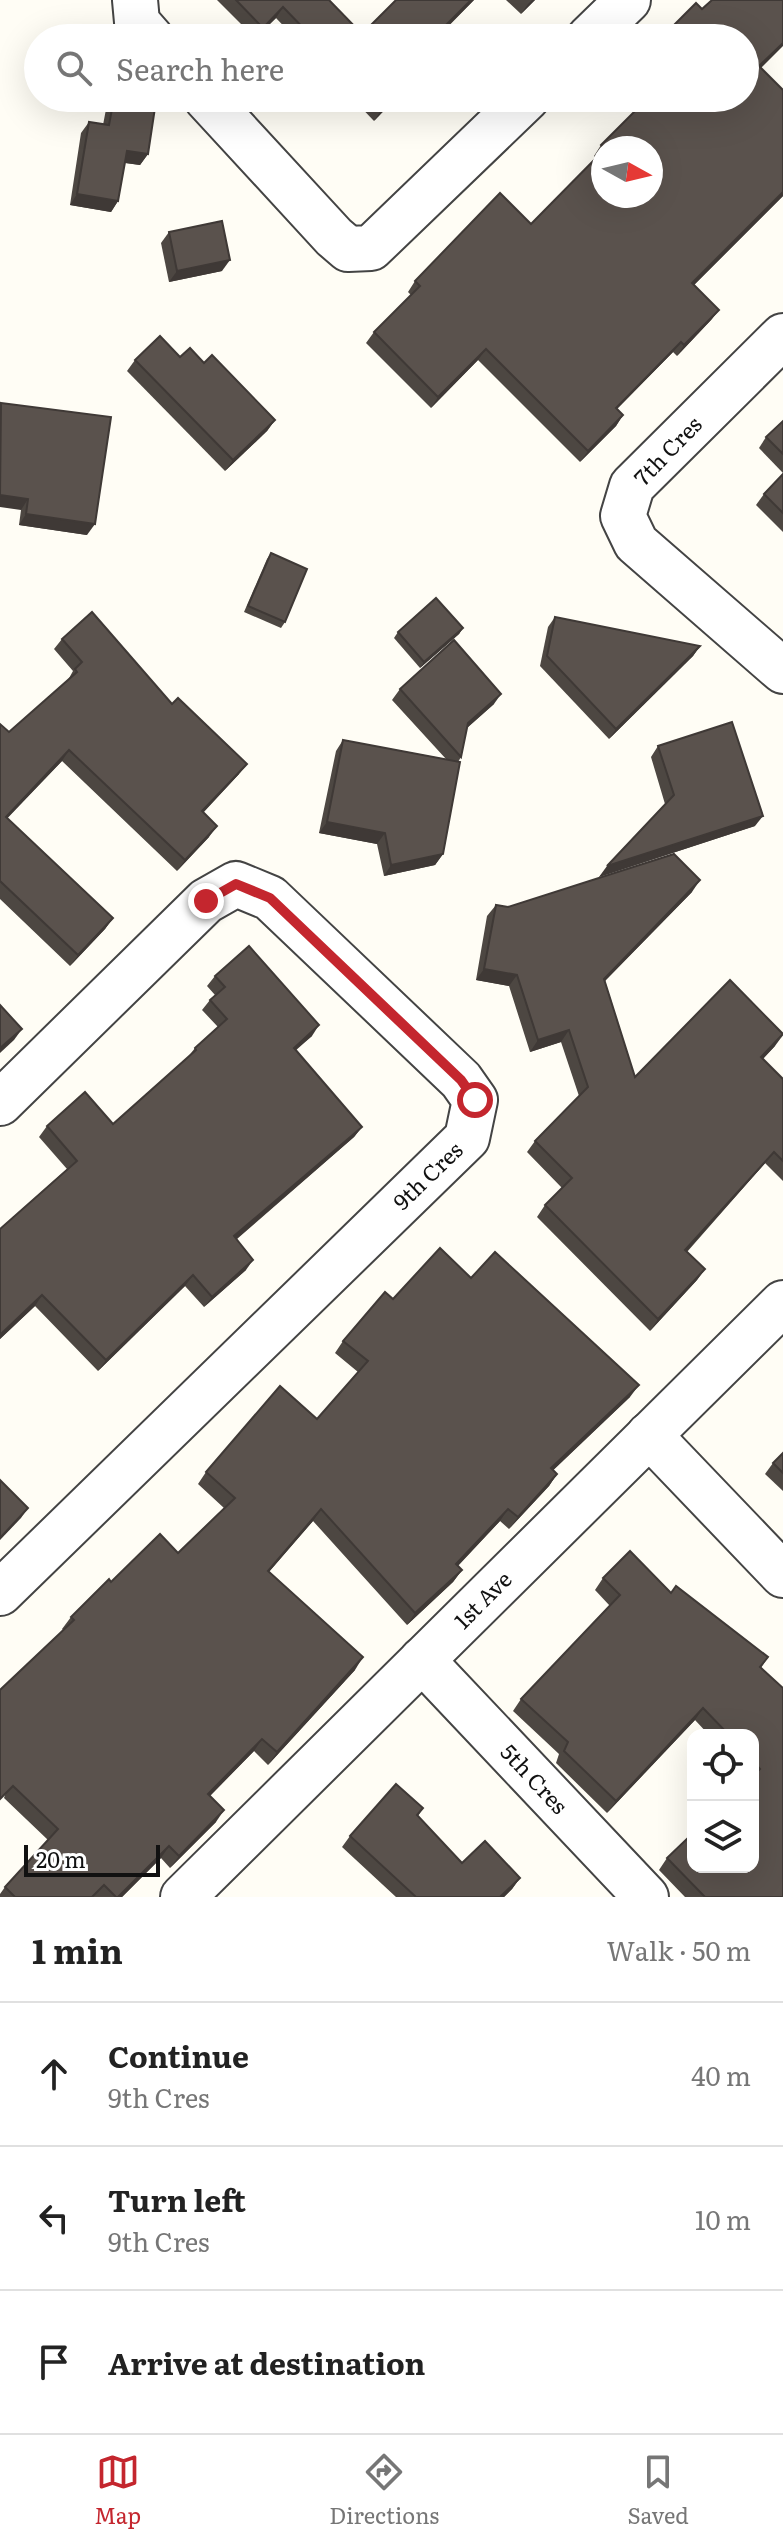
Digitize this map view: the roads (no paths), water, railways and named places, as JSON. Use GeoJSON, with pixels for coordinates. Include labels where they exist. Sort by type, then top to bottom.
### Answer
{"type":"FeatureCollection","features":[{"type":"Feature","properties":{"kind":"street"},"geometry":{"type":"LineString","coordinates":[[135,0],[139,24]]}},
{"type":"Feature","properties":{"kind":"street"},"geometry":{"type":"LineString","coordinates":[[603,24],[628,0]]}},
{"type":"Feature","properties":{"kind":"street"},"geometry":{"type":"LineString","coordinates":[[219,112],[348,249],[371,248],[512,112]]}},
{"type":"Feature","properties":{"kind":"street","name":"7th Cres"},"geometry":{"type":"LineString","coordinates":[[783,336],[632,486],[623,516],[636,543],[783,671]]}},
{"type":"Feature","properties":{"kind":"street","name":"9th Cres"},"geometry":{"type":"LineString","coordinates":[[0,1103],[206,901],[236,884],[270,898],[461,1080],[475,1100],[467,1138],[0,1593]]}},
{"type":"Feature","properties":{"kind":"street","name":"1st Ave"},"geometry":{"type":"LineString","coordinates":[[183,1897],[783,1303]]}},
{"type":"Feature","properties":{"kind":"street"},"geometry":{"type":"LineString","coordinates":[[649,1435],[783,1575]]}},
{"type":"Feature","properties":{"kind":"street","name":"5th Cres"},"geometry":{"type":"LineString","coordinates":[[422,1660],[646,1897]]}}]}
